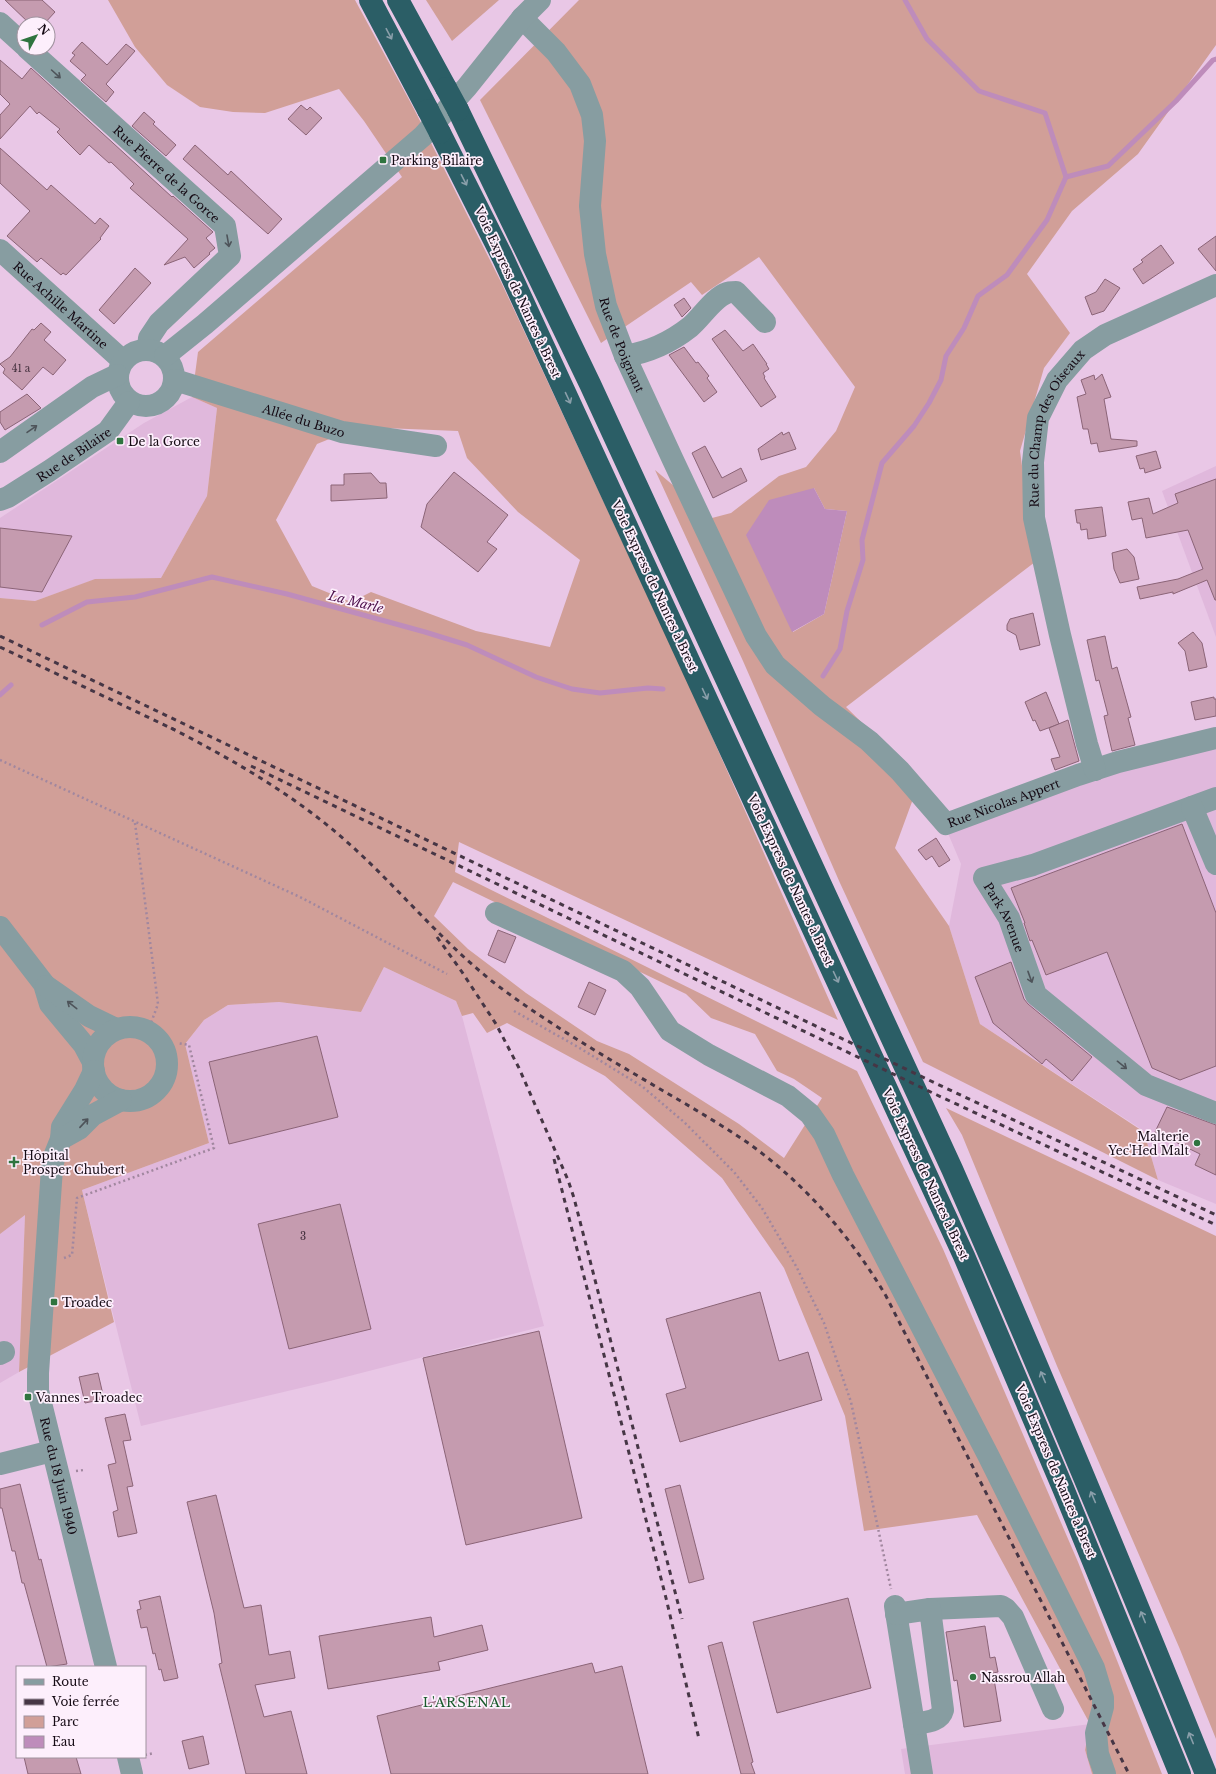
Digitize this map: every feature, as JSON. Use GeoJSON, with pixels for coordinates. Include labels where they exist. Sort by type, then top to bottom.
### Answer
{"type":"FeatureCollection","features":[{"type":"Feature","properties":{"kind":"highway","name":"Voie Express de Nantes à Brest"},"geometry":{"type":"LineString","coordinates":[[370,0],[440,132],[502,256],[948,1220],[1063,1488],[1180,1774]]}},
{"type":"Feature","properties":{"kind":"highway","name":"Voie Express de Nantes à Brest"},"geometry":{"type":"LineString","coordinates":[[398,0],[458,110],[590,384],[952,1169],[1087,1483],[1206,1774]]}},
{"type":"Feature","properties":{"kind":"street"},"geometry":{"type":"LineString","coordinates":[[0,452],[120,367],[132,352],[157,352],[205,324],[423,136],[470,83],[522,18],[540,0]]}},
{"type":"Feature","properties":{"kind":"street","name":"Rue de Poignant"},"geometry":{"type":"LineString","coordinates":[[522,18],[556,52],[580,84],[592,115],[595,141],[590,206],[595,254],[606,306],[625,356],[713,547],[756,636],[775,665]]}},
{"type":"Feature","properties":{"kind":"street"},"geometry":{"type":"LineString","coordinates":[[0,23],[16,38]]}},
{"type":"Feature","properties":{"kind":"street","name":"Rue Pierre de la Gorce"},"geometry":{"type":"LineString","coordinates":[[36,56],[225,226],[230,256],[159,323],[149,338],[157,352]]}},
{"type":"Feature","properties":{"kind":"street","name":"Rue Achille Martine"},"geometry":{"type":"LineString","coordinates":[[0,250],[120,367]]}},
{"type":"Feature","properties":{"kind":"street","name":"Rue du Champ des Oiseaux"},"geometry":{"type":"LineString","coordinates":[[1095,770],[1086,744],[1034,518],[1033,462],[1038,418],[1057,380],[1083,350],[1106,334],[1216,285]]}},
{"type":"Feature","properties":{"kind":"street"},"geometry":{"type":"LineString","coordinates":[[625,356],[644,353],[674,339],[692,326],[717,300],[726,293],[736,292],[765,322]]}},
{"type":"Feature","properties":{"kind":"street"},"geometry":{"type":"LineString","coordinates":[[120,367],[120,392],[130,402],[142,406],[156,405],[170,394],[175,380],[173,368],[157,352]]}},
{"type":"Feature","properties":{"kind":"street","name":"Allée du Buzo"},"geometry":{"type":"LineString","coordinates":[[175,380],[342,432],[436,446]]}},
{"type":"Feature","properties":{"kind":"street","name":"Rue de Bilaire"},"geometry":{"type":"LineString","coordinates":[[3,501],[108,431],[130,402]]}},
{"type":"Feature","properties":{"kind":"street","name":"Rue Nicolas Appert"},"geometry":{"type":"LineString","coordinates":[[775,665],[822,706],[869,741],[900,771],[946,824],[1118,762],[1216,738]]}},
{"type":"Feature","properties":{"kind":"street","name":"Park Avenue"},"geometry":{"type":"LineString","coordinates":[[1216,798],[1033,865],[984,878],[1009,918],[1036,995],[1146,1085],[1216,1113]]}},
{"type":"Feature","properties":{"kind":"street"},"geometry":{"type":"LineString","coordinates":[[1192,807],[1216,864]]}},
{"type":"Feature","properties":{"kind":"street"},"geometry":{"type":"LineString","coordinates":[[496,913],[623,971],[640,987],[670,1031],[709,1055],[788,1096],[810,1114],[824,1134],[843,1175],[988,1455],[1094,1668],[1103,1698],[1103,1707],[1096,1733],[1098,1754],[1105,1774]]}},
{"type":"Feature","properties":{"kind":"street"},"geometry":{"type":"LineString","coordinates":[[0,926],[44,984],[50,1004],[84,1045],[93,1067],[95,1077],[103,1090],[112,1097],[121,1100],[139,1101],[151,1096],[162,1085],[167,1070],[167,1055],[160,1041],[148,1031],[132,1026],[116,1029],[107,1034],[100,1042],[95,1052],[93,1067]]}},
{"type":"Feature","properties":{"kind":"street"},"geometry":{"type":"LineString","coordinates":[[44,984],[56,991],[88,1016],[116,1029]]}},
{"type":"Feature","properties":{"kind":"street","name":"Rue du 18 Juin 1940"},"geometry":{"type":"LineString","coordinates":[[93,1067],[85,1090],[62,1127],[61,1139],[55,1154],[52,1168],[38,1391],[106,1666]]}},
{"type":"Feature","properties":{"kind":"street"},"geometry":{"type":"LineString","coordinates":[[61,1139],[79,1129],[92,1115],[121,1100]]}},
{"type":"Feature","properties":{"kind":"street"},"geometry":{"type":"LineString","coordinates":[[0,1464],[52,1451]]}},
{"type":"Feature","properties":{"kind":"street"},"geometry":{"type":"LineString","coordinates":[[922,1774],[896,1610],[1001,1606],[1006,1609],[1013,1617],[1053,1709]]}},
{"type":"Feature","properties":{"kind":"street"},"geometry":{"type":"LineString","coordinates":[[914,1724],[937,1718],[943,1710],[930,1609]]}},
{"type":"Feature","properties":{"kind":"street"},"geometry":{"type":"LineString","coordinates":[[128,1758],[132,1774]]}},
{"type":"Feature","properties":{"kind":"path"},"geometry":{"type":"LineString","coordinates":[[0,760],[300,897],[447,974]]}},
{"type":"Feature","properties":{"kind":"path"},"geometry":{"type":"LineString","coordinates":[[135,822],[158,1004],[148,1031]]}},
{"type":"Feature","properties":{"kind":"path"},"geometry":{"type":"LineString","coordinates":[[514,1011],[578,1047],[643,1087],[684,1122],[734,1172],[762,1208],[796,1266],[824,1323],[849,1395],[896,1610]]}},
{"type":"Feature","properties":{"kind":"path"},"geometry":{"type":"LineString","coordinates":[[46,1264],[72,1255],[77,1198],[214,1148],[189,1045],[177,1043]]}},
{"type":"Feature","properties":{"kind":"path"},"geometry":{"type":"LineString","coordinates":[[146,1755],[154,1753]]}},
{"type":"Feature","properties":{"kind":"shaded area"},"geometry":{"type":"Polygon","coordinates":[[[192,397],[217,408],[207,496],[161,578],[96,579],[35,601],[0,598],[0,518],[144,423],[192,397]]]}},
{"type":"Feature","properties":{"kind":"shaded area"},"geometry":{"type":"Polygon","coordinates":[[[1216,466],[1216,637],[1162,491],[1216,466]]]}},
{"type":"Feature","properties":{"kind":"shaded area"},"geometry":{"type":"Polygon","coordinates":[[[1216,746],[1216,1204],[1158,1180],[1144,1131],[980,1024],[949,926],[961,864],[947,831],[1109,771],[1216,746]]]}},
{"type":"Feature","properties":{"kind":"shaded area"},"geometry":{"type":"Polygon","coordinates":[[[384,967],[456,1001],[462,1016],[544,1326],[330,1381],[141,1426],[82,1190],[209,1143],[185,1044],[204,1020],[228,1005],[279,1002],[361,1012],[384,967]]]}},
{"type":"Feature","properties":{"kind":"shaded area","name":"Hôpital Prosper Chubert"},"geometry":{"type":"Polygon","coordinates":[[[0,976],[29,1110],[19,1372],[0,1383],[0,976]]]}},
{"type":"Feature","properties":{"kind":"shaded area"},"geometry":{"type":"Polygon","coordinates":[[[1090,1724],[1085,1750],[1092,1774],[905,1774],[901,1749],[1090,1724]]]}},
{"type":"Feature","properties":{"kind":"green space"},"geometry":{"type":"Polygon","coordinates":[[[108,0],[355,0],[413,107],[502,284],[685,676],[838,1020],[459,842],[455,872],[857,1071],[943,1249],[1078,1562],[1162,1774],[1092,1774],[1085,1750],[1090,1724],[977,1515],[864,1531],[845,1416],[784,1268],[722,1178],[605,1076],[507,1023],[487,1033],[473,1013],[462,1016],[456,1001],[384,967],[361,1012],[279,1002],[228,1005],[204,1020],[185,1044],[209,1143],[82,1190],[114,1322],[19,1372],[25,1215],[0,1234],[0,598],[35,601],[95,579],[161,578],[207,496],[217,408],[192,397],[198,352],[402,177],[364,121],[339,89],[265,113],[233,112],[200,107],[167,85],[135,47],[108,0]],[[359,427],[317,444],[276,520],[312,586],[351,602],[371,592],[476,631],[550,647],[580,560],[518,512],[467,458],[458,431],[359,427]],[[453,882],[434,916],[468,949],[526,993],[597,1041],[629,1054],[739,1124],[784,1158],[822,1098],[794,1079],[777,1071],[755,1034],[711,1018],[686,994],[453,882]]]}},
{"type":"Feature","properties":{"kind":"green space"},"geometry":{"type":"Polygon","coordinates":[[[426,0],[499,0],[452,41],[426,0]]]}},
{"type":"Feature","properties":{"kind":"green space"},"geometry":{"type":"Polygon","coordinates":[[[579,0],[1216,0],[1216,45],[1138,154],[1072,211],[1027,274],[1070,333],[1044,368],[1020,451],[1035,562],[846,707],[920,780],[895,848],[949,926],[980,1024],[1144,1132],[1158,1180],[923,1062],[840,883],[743,661],[655,470],[712,518],[731,513],[779,476],[806,467],[836,431],[855,387],[759,257],[702,295],[691,282],[601,343],[480,100],[579,0]],[[814,488],[793,632],[824,614],[847,511],[825,509],[814,488]]]}},
{"type":"Feature","properties":{"kind":"green space"},"geometry":{"type":"Polygon","coordinates":[[[946,1108],[1216,1236],[1216,1739],[1179,1647],[1057,1366],[962,1135],[946,1108]]]}},
{"type":"Feature","properties":{"kind":"water"},"geometry":{"type":"Polygon","coordinates":[[[814,488],[825,509],[847,511],[824,614],[792,632],[746,535],[769,500],[814,488]]]}},
{"type":"Feature","properties":{"kind":"building"},"geometry":{"type":"Polygon","coordinates":[[[5,0],[42,0],[55,12],[51,16],[22,16],[5,0]]]}},
{"type":"Feature","properties":{"kind":"building"},"geometry":{"type":"Polygon","coordinates":[[[82,42],[107,65],[126,44],[135,51],[106,84],[114,92],[106,102],[81,80],[86,75],[70,61],[75,55],[72,53],[82,42]]]}},
{"type":"Feature","properties":{"kind":"building"},"geometry":{"type":"Polygon","coordinates":[[[0,60],[22,79],[31,68],[172,197],[173,196],[213,232],[206,238],[215,248],[209,253],[210,254],[194,268],[185,257],[164,265],[188,239],[130,188],[134,184],[111,162],[109,163],[89,145],[80,155],[57,132],[60,129],[39,112],[37,114],[30,106],[0,139],[0,115],[10,104],[0,94],[0,60]]]}},
{"type":"Feature","properties":{"kind":"building"},"geometry":{"type":"Polygon","coordinates":[[[301,105],[307,110],[310,107],[322,118],[306,135],[288,119],[301,105]]]}},
{"type":"Feature","properties":{"kind":"building"},"geometry":{"type":"Polygon","coordinates":[[[144,112],[155,122],[153,124],[176,145],[166,156],[132,126],[144,112]]]}},
{"type":"Feature","properties":{"kind":"building"},"geometry":{"type":"Polygon","coordinates":[[[195,145],[228,175],[231,171],[282,219],[268,234],[183,159],[195,145]]]}},
{"type":"Feature","properties":{"kind":"building"},"geometry":{"type":"Polygon","coordinates":[[[0,148],[47,190],[51,185],[95,224],[100,218],[109,226],[100,238],[101,239],[66,275],[63,273],[61,275],[41,258],[37,262],[7,236],[30,211],[0,183],[0,148]]]}},
{"type":"Feature","properties":{"kind":"building"},"geometry":{"type":"Polygon","coordinates":[[[1216,236],[1216,271],[1198,249],[1216,236]]]}},
{"type":"Feature","properties":{"kind":"building"},"geometry":{"type":"Polygon","coordinates":[[[1161,245],[1174,263],[1143,284],[1133,269],[1143,262],[1141,260],[1161,245]]]}},
{"type":"Feature","properties":{"kind":"building"},"geometry":{"type":"Polygon","coordinates":[[[135,268],[151,283],[114,324],[99,310],[135,268]]]}},
{"type":"Feature","properties":{"kind":"building"},"geometry":{"type":"Polygon","coordinates":[[[1105,279],[1120,288],[1104,311],[1092,315],[1085,297],[1096,292],[1105,279]]]}},
{"type":"Feature","properties":{"kind":"building"},"geometry":{"type":"Polygon","coordinates":[[[684,298],[691,308],[682,317],[674,305],[684,298]]]}},
{"type":"Feature","properties":{"kind":"building"},"geometry":{"type":"Polygon","coordinates":[[[41,323],[51,332],[44,340],[66,360],[53,375],[43,367],[22,390],[3,373],[5,369],[0,364],[10,357],[32,329],[34,330],[41,323]]]}},
{"type":"Feature","properties":{"kind":"building"},"geometry":{"type":"Polygon","coordinates":[[[725,330],[743,351],[753,344],[767,364],[769,369],[763,373],[764,378],[776,397],[761,407],[712,339],[725,330]]]}},
{"type":"Feature","properties":{"kind":"building"},"geometry":{"type":"Polygon","coordinates":[[[684,347],[696,363],[698,362],[709,376],[707,378],[717,392],[704,402],[669,355],[684,347]]]}},
{"type":"Feature","properties":{"kind":"building"},"geometry":{"type":"Polygon","coordinates":[[[1102,374],[1111,397],[1104,399],[1111,439],[1137,441],[1137,446],[1099,452],[1097,443],[1091,444],[1088,429],[1083,429],[1077,397],[1086,394],[1081,380],[1094,375],[1095,380],[1102,374]]]}},
{"type":"Feature","properties":{"kind":"building"},"geometry":{"type":"Polygon","coordinates":[[[27,394],[41,408],[5,430],[0,422],[0,412],[27,394]]]}},
{"type":"Feature","properties":{"kind":"building"},"geometry":{"type":"Polygon","coordinates":[[[782,432],[783,435],[789,432],[796,449],[761,460],[758,449],[782,432]]]}},
{"type":"Feature","properties":{"kind":"building"},"geometry":{"type":"Polygon","coordinates":[[[705,446],[722,478],[741,468],[747,481],[713,498],[692,453],[705,446]]]}},
{"type":"Feature","properties":{"kind":"building"},"geometry":{"type":"Polygon","coordinates":[[[1156,451],[1161,468],[1145,473],[1144,468],[1140,469],[1136,456],[1156,451]]]}},
{"type":"Feature","properties":{"kind":"building"},"geometry":{"type":"Polygon","coordinates":[[[454,472],[508,515],[487,542],[497,549],[478,572],[421,527],[427,504],[454,472]]]}},
{"type":"Feature","properties":{"kind":"building"},"geometry":{"type":"Polygon","coordinates":[[[371,473],[380,483],[386,483],[387,498],[331,501],[331,485],[344,485],[344,474],[371,473]]]}},
{"type":"Feature","properties":{"kind":"building"},"geometry":{"type":"Polygon","coordinates":[[[1216,479],[1216,600],[1207,580],[1173,594],[1173,592],[1140,599],[1137,587],[1178,579],[1203,569],[1188,530],[1146,538],[1142,518],[1132,520],[1128,502],[1149,498],[1153,514],[1178,503],[1175,494],[1216,479]]]}},
{"type":"Feature","properties":{"kind":"building"},"geometry":{"type":"Polygon","coordinates":[[[1102,507],[1106,536],[1088,539],[1087,529],[1081,530],[1080,523],[1077,523],[1075,510],[1102,507]]]}},
{"type":"Feature","properties":{"kind":"building"},"geometry":{"type":"Polygon","coordinates":[[[0,528],[72,536],[42,592],[0,587],[0,528]]]}},
{"type":"Feature","properties":{"kind":"building"},"geometry":{"type":"Polygon","coordinates":[[[1127,549],[1134,557],[1139,579],[1120,583],[1114,569],[1112,553],[1127,549]]]}},
{"type":"Feature","properties":{"kind":"building"},"geometry":{"type":"Polygon","coordinates":[[[1033,613],[1040,645],[1020,650],[1016,635],[1007,630],[1007,625],[1010,619],[1033,613]]]}},
{"type":"Feature","properties":{"kind":"building"},"geometry":{"type":"Polygon","coordinates":[[[1193,632],[1202,643],[1207,667],[1189,671],[1185,651],[1178,643],[1193,632]]]}},
{"type":"Feature","properties":{"kind":"building"},"geometry":{"type":"Polygon","coordinates":[[[1105,636],[1112,669],[1117,667],[1131,717],[1128,718],[1135,745],[1112,751],[1104,716],[1108,715],[1099,680],[1096,681],[1087,640],[1105,636]]]}},
{"type":"Feature","properties":{"kind":"building"},"geometry":{"type":"Polygon","coordinates":[[[1046,692],[1059,724],[1040,731],[1035,720],[1033,721],[1025,702],[1046,692]]]}},
{"type":"Feature","properties":{"kind":"building"},"geometry":{"type":"Polygon","coordinates":[[[1214,697],[1214,699],[1216,699],[1216,716],[1195,720],[1191,702],[1214,697]]]}},
{"type":"Feature","properties":{"kind":"building"},"geometry":{"type":"Polygon","coordinates":[[[1068,720],[1079,761],[1055,770],[1051,759],[1060,757],[1049,728],[1068,720]]]}},
{"type":"Feature","properties":{"kind":"building"},"geometry":{"type":"Polygon","coordinates":[[[1182,824],[1216,913],[1216,1066],[1180,1080],[1152,1068],[1107,952],[1046,975],[1032,940],[1030,941],[1025,923],[1011,888],[1182,824]]]}},
{"type":"Feature","properties":{"kind":"building"},"geometry":{"type":"Polygon","coordinates":[[[936,838],[950,860],[939,867],[932,856],[926,860],[918,850],[936,838]]]}},
{"type":"Feature","properties":{"kind":"building"},"geometry":{"type":"Polygon","coordinates":[[[498,930],[516,937],[505,963],[488,955],[498,930]]]}},
{"type":"Feature","properties":{"kind":"building"},"geometry":{"type":"Polygon","coordinates":[[[1011,962],[1024,999],[1028,1004],[1092,1057],[1072,1081],[1046,1059],[1042,1064],[993,1023],[975,977],[1011,962]]]}},
{"type":"Feature","properties":{"kind":"building"},"geometry":{"type":"Polygon","coordinates":[[[589,982],[606,990],[595,1015],[578,1007],[589,982]]]}},
{"type":"Feature","properties":{"kind":"building"},"geometry":{"type":"Polygon","coordinates":[[[317,1036],[338,1117],[229,1144],[209,1062],[317,1036]]]}},
{"type":"Feature","properties":{"kind":"building","name":"Malterie Yec'Hed Malt"},"geometry":{"type":"Polygon","coordinates":[[[1167,1107],[1216,1125],[1216,1175],[1195,1165],[1200,1154],[1155,1132],[1167,1107]]]}},
{"type":"Feature","properties":{"kind":"building"},"geometry":{"type":"Polygon","coordinates":[[[340,1204],[371,1329],[289,1349],[258,1224],[340,1204]]]}},
{"type":"Feature","properties":{"kind":"building"},"geometry":{"type":"Polygon","coordinates":[[[760,1292],[779,1361],[808,1352],[822,1400],[680,1442],[666,1394],[686,1388],[666,1319],[760,1292]]]}},
{"type":"Feature","properties":{"kind":"building"},"geometry":{"type":"Polygon","coordinates":[[[539,1331],[582,1518],[466,1545],[423,1358],[539,1331]]]}},
{"type":"Feature","properties":{"kind":"building"},"geometry":{"type":"Polygon","coordinates":[[[98,1373],[104,1399],[85,1403],[79,1377],[98,1373]]]}},
{"type":"Feature","properties":{"kind":"building"},"geometry":{"type":"Polygon","coordinates":[[[125,1414],[131,1440],[123,1441],[133,1486],[127,1487],[137,1533],[118,1537],[113,1512],[118,1510],[108,1465],[116,1463],[105,1418],[125,1414]]]}},
{"type":"Feature","properties":{"kind":"building"},"geometry":{"type":"Polygon","coordinates":[[[20,1484],[39,1560],[41,1559],[67,1664],[47,1666],[24,1583],[22,1583],[15,1551],[12,1551],[2,1508],[0,1508],[0,1489],[20,1484]]]}},
{"type":"Feature","properties":{"kind":"building"},"geometry":{"type":"Polygon","coordinates":[[[680,1485],[704,1579],[689,1583],[665,1489],[680,1485]]]}},
{"type":"Feature","properties":{"kind":"building"},"geometry":{"type":"Polygon","coordinates":[[[216,1495],[244,1608],[261,1605],[269,1655],[290,1651],[295,1678],[255,1685],[264,1717],[291,1711],[307,1774],[246,1774],[219,1664],[222,1663],[214,1613],[187,1502],[216,1495]]]}},
{"type":"Feature","properties":{"kind":"building"},"geometry":{"type":"Polygon","coordinates":[[[160,1596],[178,1678],[164,1681],[161,1669],[159,1670],[155,1653],[153,1654],[147,1627],[141,1628],[137,1610],[141,1609],[139,1601],[160,1596]]]}},
{"type":"Feature","properties":{"kind":"building"},"geometry":{"type":"Polygon","coordinates":[[[848,1598],[871,1688],[777,1713],[753,1622],[848,1598]]]}},
{"type":"Feature","properties":{"kind":"building"},"geometry":{"type":"Polygon","coordinates":[[[431,1617],[434,1637],[482,1625],[488,1650],[438,1662],[440,1670],[328,1689],[319,1636],[431,1617]]]}},
{"type":"Feature","properties":{"kind":"building","name":"Nassrou Allah"},"geometry":{"type":"Polygon","coordinates":[[[985,1626],[990,1658],[995,1657],[998,1672],[993,1673],[1001,1721],[964,1727],[957,1680],[954,1681],[946,1632],[985,1626]]]}},
{"type":"Feature","properties":{"kind":"building"},"geometry":{"type":"Polygon","coordinates":[[[722,1642],[753,1762],[751,1763],[755,1774],[741,1774],[708,1646],[722,1642]]]}},
{"type":"Feature","properties":{"kind":"building"},"geometry":{"type":"Polygon","coordinates":[[[592,1663],[595,1673],[622,1666],[648,1774],[391,1774],[377,1716],[592,1663]]]}},
{"type":"Feature","properties":{"kind":"building"},"geometry":{"type":"Polygon","coordinates":[[[203,1736],[209,1764],[189,1769],[182,1741],[203,1736]]]}},
{"type":"Feature","properties":{"kind":"building"},"geometry":{"type":"Polygon","coordinates":[[[24,1758],[76,1758],[81,1774],[28,1774],[24,1758]]]}},
{"type":"Feature","properties":{"kind":"waterway"},"geometry":{"type":"LineString","coordinates":[[823,676],[840,649],[847,611],[863,560],[862,540],[882,463],[914,426],[929,403],[941,380],[946,356],[964,328],[978,296],[1007,275],[1047,220],[1066,177],[1045,113],[979,91],[927,39],[905,0]]}},
{"type":"Feature","properties":{"kind":"waterway"},"geometry":{"type":"LineString","coordinates":[[1066,177],[1108,166],[1176,101],[1213,60],[1216,59]]}},
{"type":"Feature","properties":{"kind":"waterway","name":"La Marle"},"geometry":{"type":"LineString","coordinates":[[42,625],[87,602],[135,597],[212,577],[287,594],[467,645],[536,677],[572,689],[600,693],[648,688],[663,689]]}},
{"type":"Feature","properties":{"kind":"waterway","name":"La Marle"},"geometry":{"type":"LineString","coordinates":[[0,695],[11,685]]}},
{"type":"Feature","properties":{"kind":"railway"},"geometry":{"type":"LineString","coordinates":[[0,636],[935,1083],[1216,1215]]}},
{"type":"Feature","properties":{"kind":"railway"},"geometry":{"type":"LineString","coordinates":[[0,647],[175,730]]}},
{"type":"Feature","properties":{"kind":"railway"},"geometry":{"type":"LineString","coordinates":[[171,728],[240,765],[284,793],[326,824],[365,858],[454,948],[493,982],[513,997],[575,1038],[729,1130],[771,1161],[809,1195],[843,1233],[886,1296],[1129,1774]]}},
{"type":"Feature","properties":{"kind":"railway"},"geometry":{"type":"LineString","coordinates":[[251,766],[937,1095],[1216,1225]]}},
{"type":"Feature","properties":{"kind":"railway"},"geometry":{"type":"LineString","coordinates":[[437,937],[496,1024],[519,1068],[568,1180],[574,1198],[682,1619]]}},
{"type":"Feature","properties":{"kind":"railway"},"geometry":{"type":"LineString","coordinates":[[554,1159],[666,1598],[699,1739]]}},
{"type":"Feature","properties":{"kind":"place","name":"Parking Bilaire"},"geometry":{"type":"Point","coordinates":[383,160]}},
{"type":"Feature","properties":{"kind":"place","name":"De la Gorce"},"geometry":{"type":"Point","coordinates":[120,441]}},
{"type":"Feature","properties":{"kind":"place","name":"Malterie Yec'Hed Malt"},"geometry":{"type":"Point","coordinates":[1197,1143]}},
{"type":"Feature","properties":{"kind":"place","name":"Hôpital Prosper Chubert"},"geometry":{"type":"Point","coordinates":[14,1162]}},
{"type":"Feature","properties":{"kind":"place","name":"Troadec"},"geometry":{"type":"Point","coordinates":[54,1302]}},
{"type":"Feature","properties":{"kind":"place","name":"Vannes - Troadec"},"geometry":{"type":"Point","coordinates":[28,1397]}},
{"type":"Feature","properties":{"kind":"place","name":"Nassrou Allah"},"geometry":{"type":"Point","coordinates":[973,1677]}},
{"type":"Feature","properties":{"kind":"district","name":"L'ARSENAL"},"geometry":{"type":"Point","coordinates":[467,1702]}}]}
